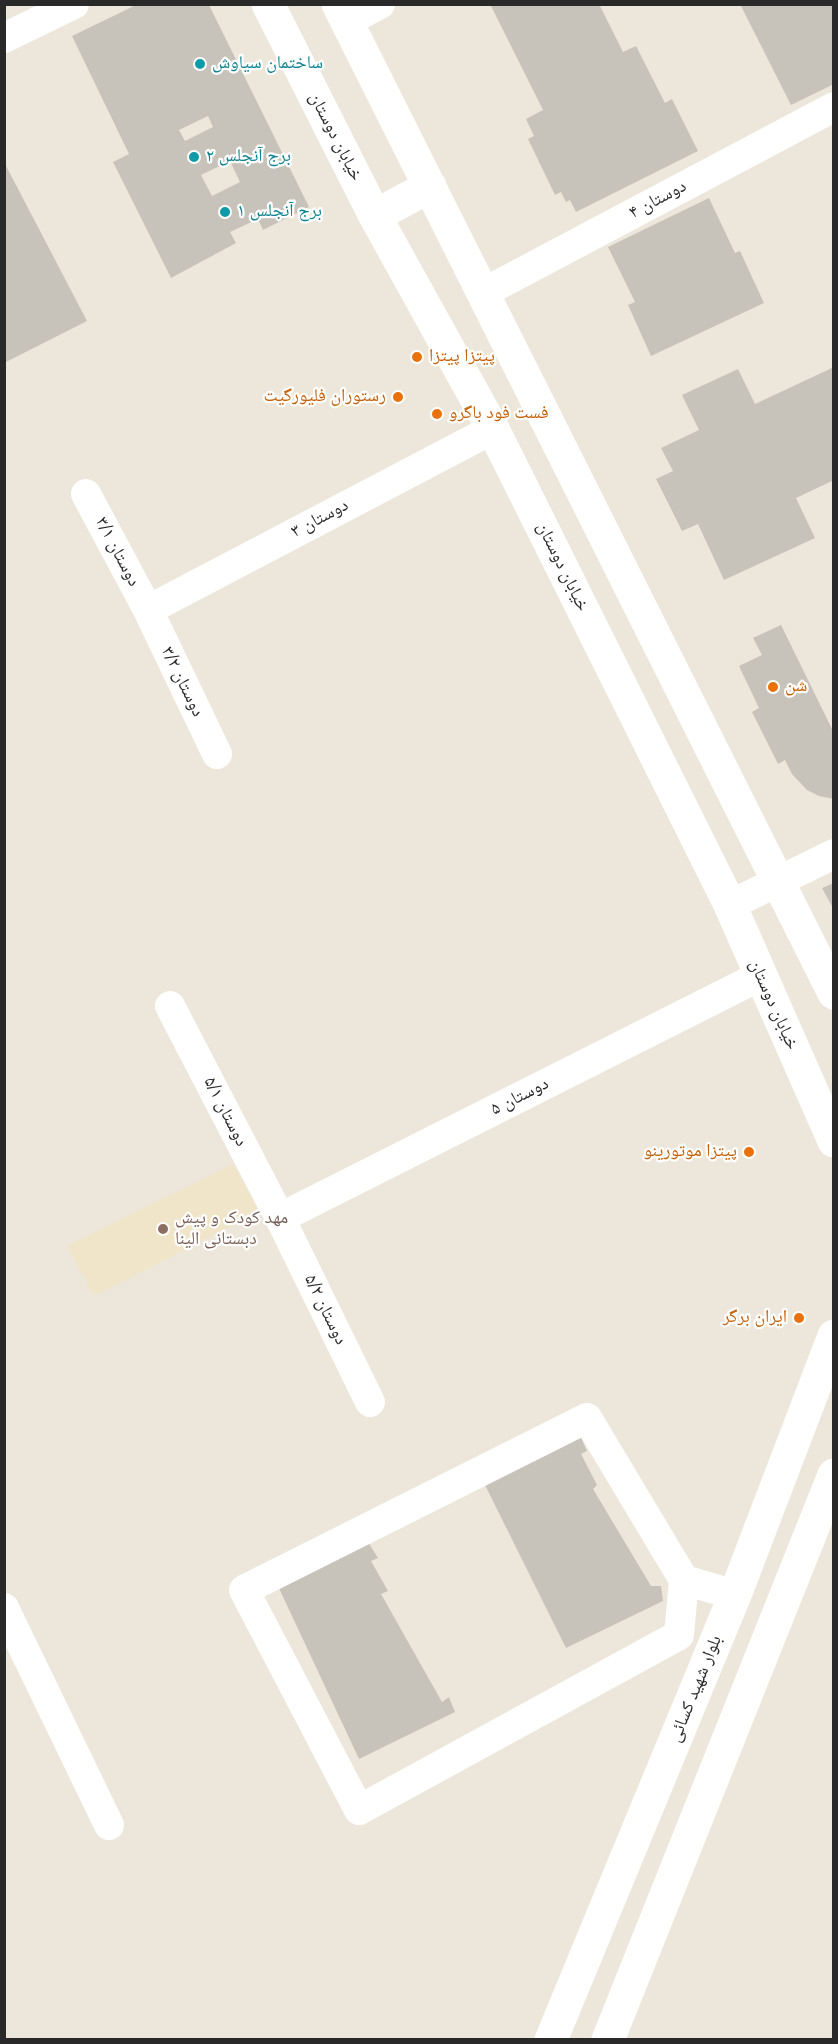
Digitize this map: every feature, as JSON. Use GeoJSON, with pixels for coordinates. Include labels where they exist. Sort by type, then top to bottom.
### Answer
{"type":"FeatureCollection","features":[{"type":"Feature","properties":{"kind":"street"},"geometry":{"type":"LineString","coordinates":[[4,38],[74,4]]}},
{"type":"Feature","properties":{"kind":"street","name":"خیابان دوستان"},"geometry":{"type":"LineString","coordinates":[[268,4],[375,216],[493,429],[730,905],[834,1140]]}},
{"type":"Feature","properties":{"kind":"street"},"geometry":{"type":"LineString","coordinates":[[380,4],[342,13],[834,993]]}},
{"type":"Feature","properties":{"kind":"street","name":"۴ دوستان"},"geometry":{"type":"LineString","coordinates":[[483,293],[834,107]]}},
{"type":"Feature","properties":{"kind":"street"},"geometry":{"type":"LineString","coordinates":[[375,216],[430,186]]}},
{"type":"Feature","properties":{"kind":"street","name":"۳ دوستان"},"geometry":{"type":"LineString","coordinates":[[148,610],[493,429]]}},
{"type":"Feature","properties":{"kind":"street","name":"۳/۱ دوستان"},"geometry":{"type":"LineString","coordinates":[[86,494],[148,610]]}},
{"type":"Feature","properties":{"kind":"street","name":"۳/۲ دوستان"},"geometry":{"type":"LineString","coordinates":[[148,610],[217,754]]}},
{"type":"Feature","properties":{"kind":"street"},"geometry":{"type":"LineString","coordinates":[[730,905],[834,854]]}},
{"type":"Feature","properties":{"kind":"street","name":"۵ دوستان"},"geometry":{"type":"LineString","coordinates":[[280,1218],[760,976]]}},
{"type":"Feature","properties":{"kind":"street","name":"۵/۱ دوستان"},"geometry":{"type":"LineString","coordinates":[[170,1006],[280,1218]]}},
{"type":"Feature","properties":{"kind":"street","name":"۵/۲ دوستان"},"geometry":{"type":"LineString","coordinates":[[280,1218],[370,1402]]}},
{"type":"Feature","properties":{"kind":"street","name":"بلوار شهید کسائی"},"geometry":{"type":"LineString","coordinates":[[552,2040],[735,1595],[834,1336]]}},
{"type":"Feature","properties":{"kind":"street"},"geometry":{"type":"LineString","coordinates":[[684,1580],[679,1635],[359,1810],[244,1590],[587,1418],[684,1580],[735,1595]]}},
{"type":"Feature","properties":{"kind":"street"},"geometry":{"type":"LineString","coordinates":[[608,2040],[834,1475]]}},
{"type":"Feature","properties":{"kind":"street"},"geometry":{"type":"LineString","coordinates":[[4,1608],[16,1664],[109,1825]]}},
{"type":"Feature","properties":{"kind":"shaded area","name":"مهد کودک و پیش دبستانی الینا"},"geometry":{"type":"Polygon","coordinates":[[[233,1164],[259,1212],[94,1296],[67,1246],[233,1164]]]}},
{"type":"Feature","properties":{"kind":"building"},"geometry":{"type":"Polygon","coordinates":[[[490,4],[599,4],[623,52],[636,46],[665,103],[672,99],[698,151],[576,212],[570,200],[566,202],[561,192],[555,195],[528,139],[534,136],[526,119],[543,110],[490,4]]]}},
{"type":"Feature","properties":{"kind":"building"},"geometry":{"type":"Polygon","coordinates":[[[740,4],[834,4],[834,84],[791,105],[740,4]]]}},
{"type":"Feature","properties":{"kind":"building"},"geometry":{"type":"Polygon","coordinates":[[[136,5],[209,5],[309,207],[263,230],[258,219],[230,232],[236,243],[171,278],[113,162],[129,154],[72,36],[136,5]],[[208,116],[179,130],[185,141],[213,127],[208,116]],[[230,161],[201,175],[212,196],[240,182],[230,161]]]}},
{"type":"Feature","properties":{"kind":"building"},"geometry":{"type":"Polygon","coordinates":[[[4,162],[87,321],[4,363],[4,162]]]}},
{"type":"Feature","properties":{"kind":"building"},"geometry":{"type":"Polygon","coordinates":[[[709,198],[735,253],[740,251],[764,303],[651,356],[628,305],[635,302],[608,247],[709,198]]]}},
{"type":"Feature","properties":{"kind":"building"},"geometry":{"type":"Polygon","coordinates":[[[834,367],[834,480],[796,498],[815,538],[724,580],[698,524],[682,531],[656,479],[673,471],[661,448],[699,430],[682,395],[738,369],[755,404],[834,367]]]}},
{"type":"Feature","properties":{"kind":"building"},"geometry":{"type":"Polygon","coordinates":[[[781,625],[834,733],[834,799],[819,796],[807,790],[792,774],[785,760],[778,764],[752,712],[759,708],[739,666],[762,655],[753,638],[781,625]]]}},
{"type":"Feature","properties":{"kind":"building"},"geometry":{"type":"Polygon","coordinates":[[[834,883],[834,910],[822,888],[834,883]]]}},
{"type":"Feature","properties":{"kind":"building"},"geometry":{"type":"Polygon","coordinates":[[[580,1435],[587,1451],[581,1454],[597,1485],[593,1489],[651,1586],[661,1586],[663,1601],[566,1648],[483,1481],[580,1435]]]}},
{"type":"Feature","properties":{"kind":"building"},"geometry":{"type":"Polygon","coordinates":[[[368,1542],[378,1558],[371,1561],[388,1591],[381,1594],[442,1702],[449,1697],[455,1712],[359,1759],[277,1584],[368,1542]]]}},
{"type":"Feature","properties":{"kind":"place","name":"ساختمان سیاوش"},"geometry":{"type":"Point","coordinates":[200,64]}},
{"type":"Feature","properties":{"kind":"place","name":"برج آنجلس ۲"},"geometry":{"type":"Point","coordinates":[194,157]}},
{"type":"Feature","properties":{"kind":"place","name":"برج آنجلس ۱"},"geometry":{"type":"Point","coordinates":[225,212]}},
{"type":"Feature","properties":{"kind":"place","name":"پیتزا پیتزا"},"geometry":{"type":"Point","coordinates":[417,357]}},
{"type":"Feature","properties":{"kind":"place","name":"رستوران فلیورگیت"},"geometry":{"type":"Point","coordinates":[398,397]}},
{"type":"Feature","properties":{"kind":"place","name":"فست فود باگرو"},"geometry":{"type":"Point","coordinates":[437,414]}},
{"type":"Feature","properties":{"kind":"place","name":"شن"},"geometry":{"type":"Point","coordinates":[773,687]}},
{"type":"Feature","properties":{"kind":"place","name":"پیتزا موتورینو"},"geometry":{"type":"Point","coordinates":[749,1152]}},
{"type":"Feature","properties":{"kind":"place","name":"مهد کودک و پیش دبستانی الینا"},"geometry":{"type":"Point","coordinates":[163,1229]}},
{"type":"Feature","properties":{"kind":"place","name":"ایران برگر"},"geometry":{"type":"Point","coordinates":[799,1318]}}]}
